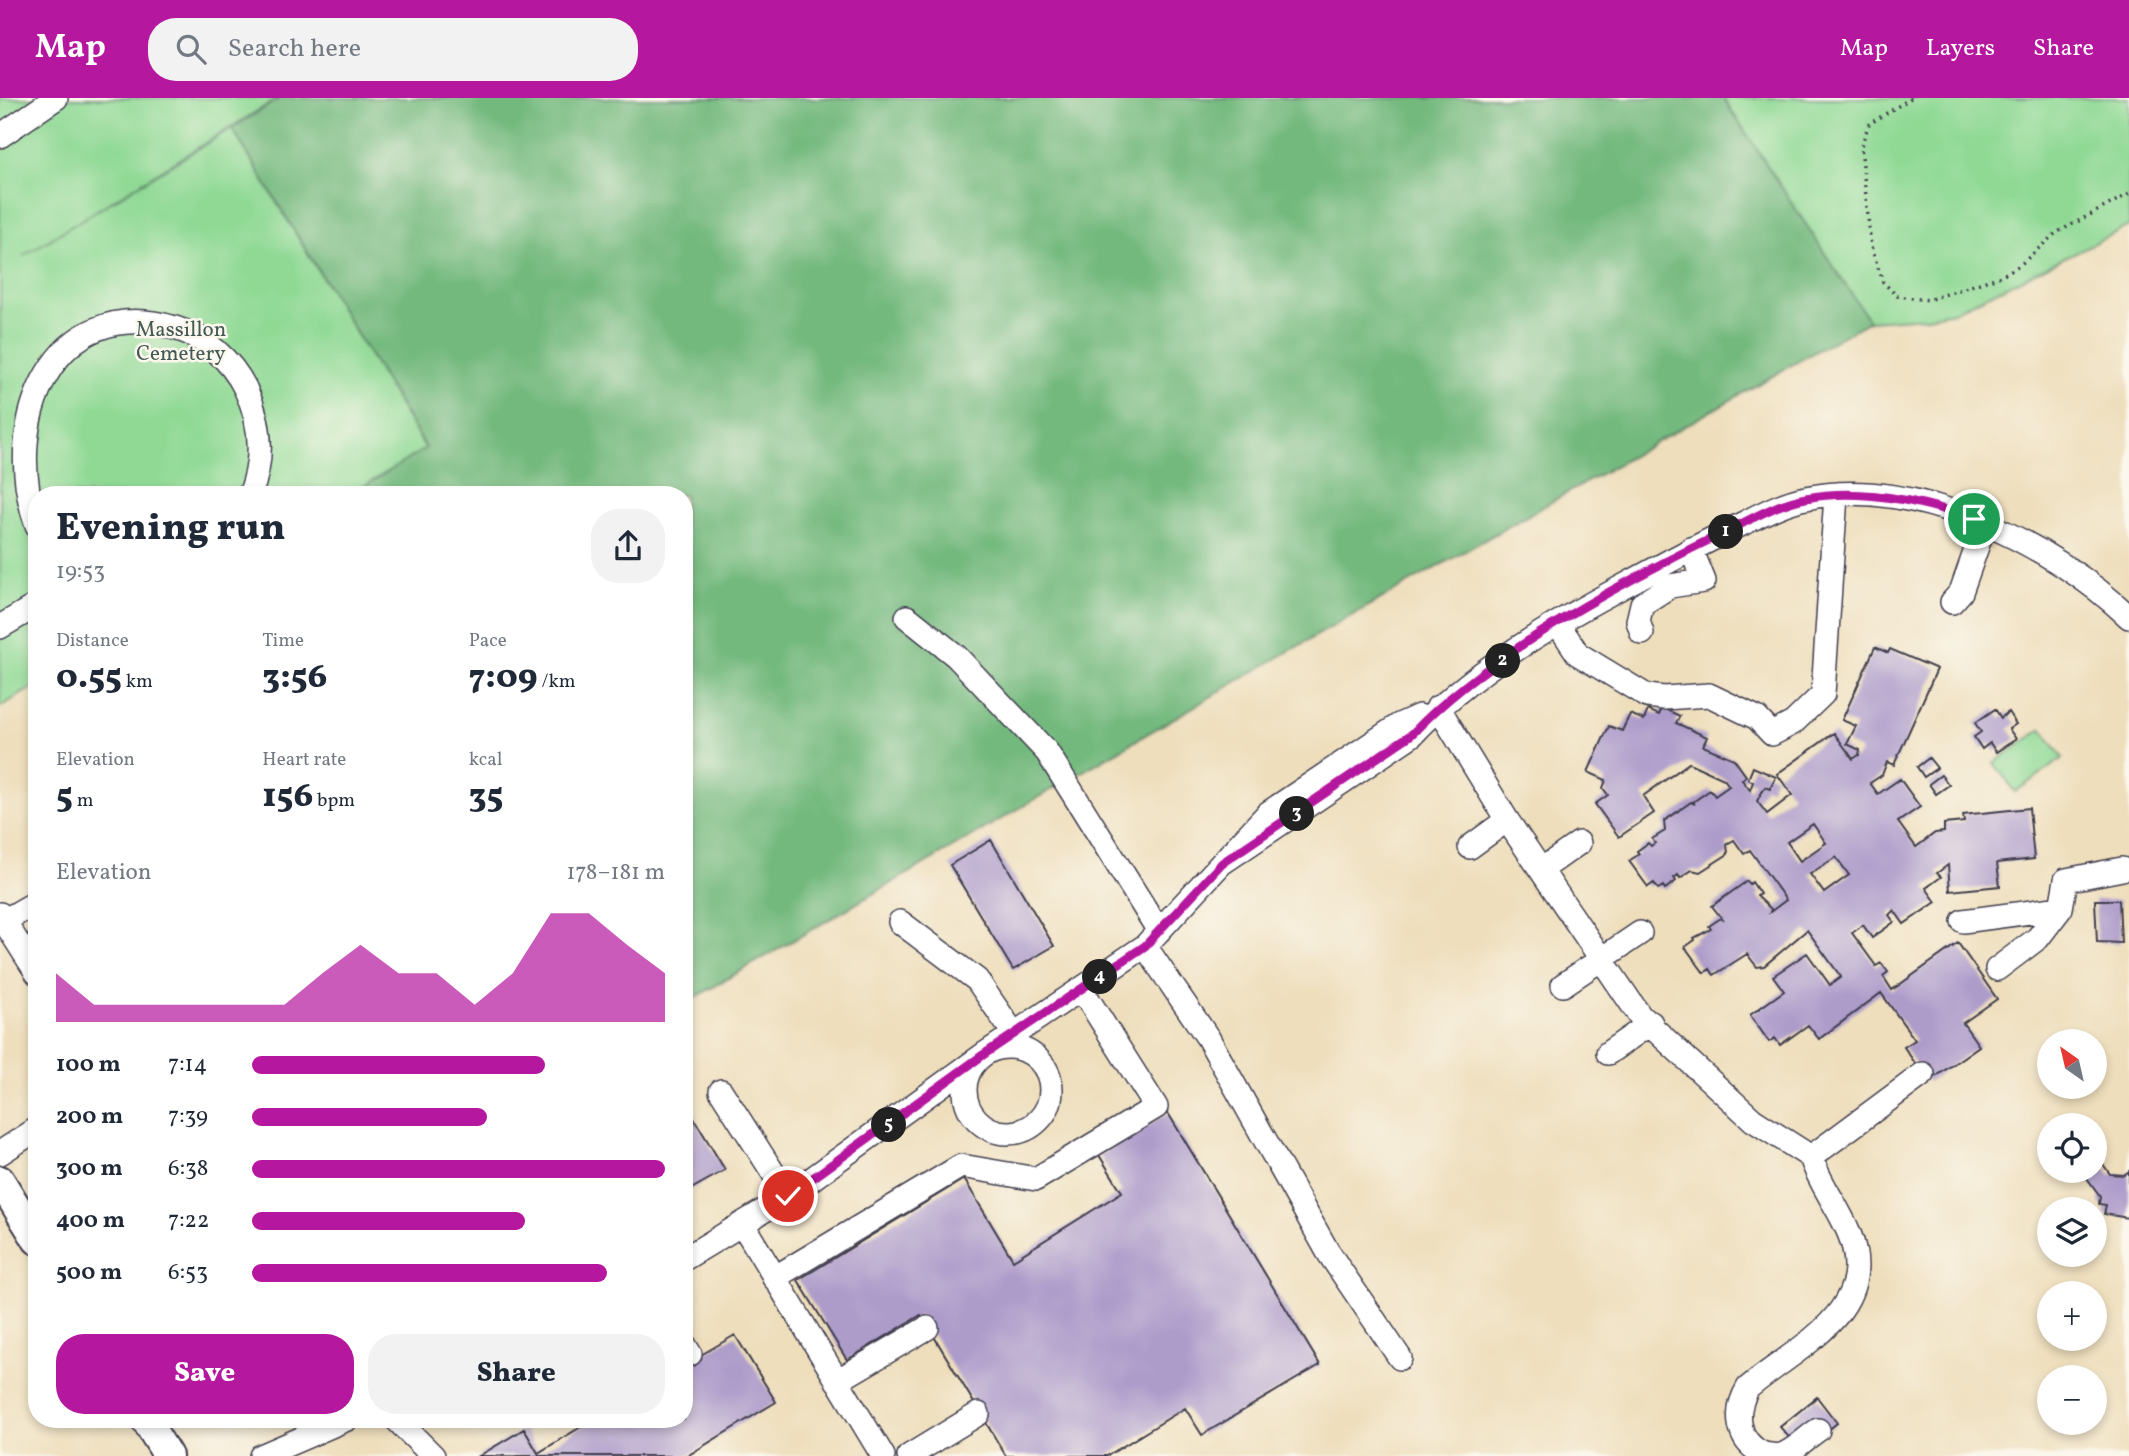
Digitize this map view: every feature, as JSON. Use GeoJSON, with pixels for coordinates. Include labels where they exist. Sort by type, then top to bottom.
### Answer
{"type":"FeatureCollection","features":[{"type":"Feature","properties":{"kind":"main road"},"geometry":{"type":"LineString","coordinates":[[0,1180],[28,1225]]}},
{"type":"Feature","properties":{"kind":"main road"},"geometry":{"type":"LineString","coordinates":[[154,1428],[168,1456]]}},
{"type":"Feature","properties":{"kind":"street"},"geometry":{"type":"LineString","coordinates":[[0,135],[56,98]]}},
{"type":"Feature","properties":{"kind":"street"},"geometry":{"type":"LineString","coordinates":[[28,509],[15,487],[5,456],[6,427],[18,391],[37,363],[61,341],[91,327],[124,320],[156,322],[189,332],[215,350],[239,375],[253,405],[260,438],[260,471],[254,486]]}},
{"type":"Feature","properties":{"kind":"street"},"geometry":{"type":"LineString","coordinates":[[1558,624],[1578,654],[1647,696],[1664,698],[1709,695],[1756,718],[1772,734],[1793,723],[1823,694],[1836,495]]}},
{"type":"Feature","properties":{"kind":"street"},"geometry":{"type":"LineString","coordinates":[[693,1254],[788,1196],[983,1055],[1082,990],[1152,938],[1222,863],[1412,734],[1438,707],[1558,624],[1691,549],[1786,504],[1806,498],[1836,495],[1874,497],[1924,504],[1985,524],[2044,551],[2096,586],[2129,617]]}},
{"type":"Feature","properties":{"kind":"street"},"geometry":{"type":"LineString","coordinates":[[1952,602],[1961,592],[1985,524]]}},
{"type":"Feature","properties":{"kind":"street"},"geometry":{"type":"LineString","coordinates":[[1642,633],[1638,621],[1643,604],[1670,586],[1704,581],[1691,549]]}},
{"type":"Feature","properties":{"kind":"street"},"geometry":{"type":"LineString","coordinates":[[0,627],[28,610]]}},
{"type":"Feature","properties":{"kind":"street"},"geometry":{"type":"LineString","coordinates":[[907,617],[956,656],[1047,752],[1328,1252],[1399,1358]]}},
{"type":"Feature","properties":{"kind":"street"},"geometry":{"type":"LineString","coordinates":[[1438,707],[1507,820],[1640,1016],[1651,1023],[1753,1120],[1811,1157],[1824,1189],[1850,1234],[1856,1276],[1850,1298],[1835,1319],[1748,1388],[1740,1402],[1740,1418],[1741,1431],[1748,1444],[1769,1456],[1781,1455],[1818,1430]]}},
{"type":"Feature","properties":{"kind":"street"},"geometry":{"type":"LineString","coordinates":[[1470,847],[1507,820]]}},
{"type":"Feature","properties":{"kind":"street"},"geometry":{"type":"LineString","coordinates":[[1541,870],[1579,843]]}},
{"type":"Feature","properties":{"kind":"street"},"geometry":{"type":"LineString","coordinates":[[1997,969],[2038,938],[2061,908],[2066,880],[2122,869]]}},
{"type":"Feature","properties":{"kind":"street"},"geometry":{"type":"LineString","coordinates":[[28,906],[1,919],[28,960]]}},
{"type":"Feature","properties":{"kind":"street"},"geometry":{"type":"LineString","coordinates":[[1964,921],[2061,908]]}},
{"type":"Feature","properties":{"kind":"street"},"geometry":{"type":"LineString","coordinates":[[900,922],[977,981],[1014,1034]]}},
{"type":"Feature","properties":{"kind":"street"},"geometry":{"type":"LineString","coordinates":[[1563,985],[1640,933]]}},
{"type":"Feature","properties":{"kind":"street"},"geometry":{"type":"LineString","coordinates":[[774,1278],[961,1166],[1036,1179],[1156,1107],[1082,990]]}},
{"type":"Feature","properties":{"kind":"street"},"geometry":{"type":"LineString","coordinates":[[1608,1053],[1651,1023]]}},
{"type":"Feature","properties":{"kind":"street"},"geometry":{"type":"LineString","coordinates":[[1811,1157],[1923,1074]]}},
{"type":"Feature","properties":{"kind":"street"},"geometry":{"type":"LineString","coordinates":[[720,1091],[788,1196]]}},
{"type":"Feature","properties":{"kind":"street"},"geometry":{"type":"LineString","coordinates":[[0,1153],[28,1135]]}},
{"type":"Feature","properties":{"kind":"street"},"geometry":{"type":"LineString","coordinates":[[743,1225],[883,1456]]}},
{"type":"Feature","properties":{"kind":"street"},"geometry":{"type":"LineString","coordinates":[[837,1381],[926,1328]]}},
{"type":"Feature","properties":{"kind":"street"},"geometry":{"type":"LineString","coordinates":[[909,1456],[978,1414]]}},
{"type":"Feature","properties":{"kind":"street"},"geometry":{"type":"LineString","coordinates":[[261,1456],[326,1428]]}},
{"type":"Feature","properties":{"kind":"street"},"geometry":{"type":"LineString","coordinates":[[405,1428],[433,1456]]}},
{"type":"Feature","properties":{"kind":"path"},"geometry":{"type":"LineString","coordinates":[[1911,98],[1869,124],[1861,146],[1871,247],[1883,282],[1897,296],[1928,300],[1994,279],[2015,269],[2056,233],[2129,194]]}},
{"type":"Feature","properties":{"kind":"green space","name":"Massillon Cemetery"},"geometry":{"type":"Polygon","coordinates":[[[0,98],[278,98],[23,256],[232,128],[426,449],[365,486],[28,486],[28,690],[0,707],[0,98]]]}},
{"type":"Feature","properties":{"kind":"green space"},"geometry":{"type":"Polygon","coordinates":[[[281,98],[1723,98],[1869,321],[1279,657],[693,999],[693,486],[365,486],[426,448],[232,128],[281,98]]]}},
{"type":"Feature","properties":{"kind":"green space"},"geometry":{"type":"Polygon","coordinates":[[[1723,98],[2129,98],[2129,226],[1953,312],[1927,317],[1869,321],[1723,98]]]}},
{"type":"Feature","properties":{"kind":"green space"},"geometry":{"type":"Polygon","coordinates":[[[2042,729],[2063,758],[2015,792],[1994,763],[2042,729]]]}},
{"type":"Feature","properties":{"kind":"building"},"geometry":{"type":"Polygon","coordinates":[[[1875,647],[1888,653],[1890,649],[1937,669],[1894,765],[1887,762],[1882,775],[1870,783],[1878,794],[1900,779],[1920,807],[1898,822],[1916,847],[1935,833],[1944,832],[1944,824],[1964,822],[1963,815],[2029,808],[2034,859],[1997,863],[2000,886],[1950,891],[1948,865],[1937,873],[1941,877],[1926,888],[1936,902],[1904,924],[1894,910],[1889,915],[1894,922],[1872,938],[1863,925],[1852,933],[1876,966],[1881,963],[1888,972],[1883,976],[1892,990],[1958,943],[1997,999],[1963,1023],[1979,1046],[1928,1082],[1904,1047],[1915,1040],[1881,993],[1819,1039],[1808,1025],[1780,1045],[1775,1038],[1769,1042],[1750,1015],[1784,991],[1773,976],[1807,953],[1830,985],[1841,977],[1807,930],[1764,966],[1757,967],[1747,954],[1714,975],[1710,969],[1704,973],[1685,947],[1695,940],[1694,938],[1711,929],[1709,926],[1721,918],[1723,920],[1712,906],[1747,881],[1750,884],[1752,882],[1760,894],[1757,896],[1771,909],[1770,912],[1786,900],[1750,850],[1744,854],[1734,840],[1727,844],[1728,854],[1700,872],[1692,870],[1680,878],[1678,875],[1674,878],[1676,881],[1665,889],[1663,886],[1658,889],[1654,883],[1648,887],[1629,861],[1648,843],[1651,846],[1655,843],[1652,839],[1665,831],[1664,821],[1691,802],[1695,804],[1693,802],[1710,790],[1715,796],[1729,786],[1724,779],[1689,763],[1643,796],[1654,813],[1619,837],[1595,804],[1608,795],[1603,788],[1606,780],[1588,772],[1609,726],[1622,731],[1630,714],[1644,720],[1648,710],[1659,715],[1662,708],[1680,716],[1676,723],[1707,737],[1703,746],[1734,759],[1746,776],[1742,780],[1750,790],[1753,782],[1748,779],[1753,767],[1776,777],[1770,789],[1765,787],[1757,801],[1767,814],[1792,795],[1777,774],[1834,733],[1853,759],[1859,755],[1860,750],[1847,744],[1856,726],[1842,720],[1875,647]],[[1813,824],[1787,842],[1800,861],[1826,843],[1813,824]],[[1836,857],[1810,874],[1824,893],[1849,875],[1836,857]]]}},
{"type":"Feature","properties":{"kind":"building"},"geometry":{"type":"Polygon","coordinates":[[[1995,709],[2001,718],[2008,712],[2016,724],[2009,729],[2016,739],[1996,752],[1990,743],[1982,749],[1974,737],[1981,732],[1975,723],[1995,709]]]}},
{"type":"Feature","properties":{"kind":"building"},"geometry":{"type":"Polygon","coordinates":[[[1929,758],[1937,768],[1924,777],[1917,767],[1929,758]]]}},
{"type":"Feature","properties":{"kind":"building"},"geometry":{"type":"Polygon","coordinates":[[[1941,775],[1949,785],[1936,794],[1929,784],[1941,775]]]}},
{"type":"Feature","properties":{"kind":"building"},"geometry":{"type":"Polygon","coordinates":[[[991,840],[1054,946],[1013,970],[950,865],[991,840]]]}},
{"type":"Feature","properties":{"kind":"building"},"geometry":{"type":"Polygon","coordinates":[[[2095,900],[2119,900],[2121,943],[2097,942],[2095,900]]]}},
{"type":"Feature","properties":{"kind":"building"},"geometry":{"type":"Polygon","coordinates":[[[1168,1113],[1320,1365],[1202,1435],[1185,1408],[1107,1456],[1006,1456],[921,1315],[847,1360],[798,1280],[964,1179],[1013,1260],[1122,1192],[1099,1155],[1168,1113]]]}},
{"type":"Feature","properties":{"kind":"building"},"geometry":{"type":"Polygon","coordinates":[[[693,1117],[725,1170],[693,1188],[693,1117]]]}},
{"type":"Feature","properties":{"kind":"building"},"geometry":{"type":"Polygon","coordinates":[[[2107,1170],[2110,1174],[2124,1175],[2129,1171],[2129,1218],[2107,1214],[2107,1197],[2100,1196],[2091,1183],[2107,1183],[2107,1170]]]}},
{"type":"Feature","properties":{"kind":"building"},"geometry":{"type":"Polygon","coordinates":[[[735,1335],[776,1402],[687,1456],[479,1456],[524,1429],[538,1453],[579,1428],[693,1428],[693,1360],[735,1335]]]}},
{"type":"Feature","properties":{"kind":"building"},"geometry":{"type":"Polygon","coordinates":[[[1817,1397],[1837,1423],[1822,1435],[1793,1442],[1780,1427],[1817,1397]]]}},
{"type":"Feature","properties":{"kind":"route"},"geometry":{"type":"LineString","coordinates":[[788,1196],[861,1146],[983,1055],[1145,946],[1222,863],[1412,734],[1438,707],[1514,653],[1613,592],[1691,549],[1761,515],[1806,498],[1848,495],[1899,500],[1924,504],[1974,519]]}}]}
